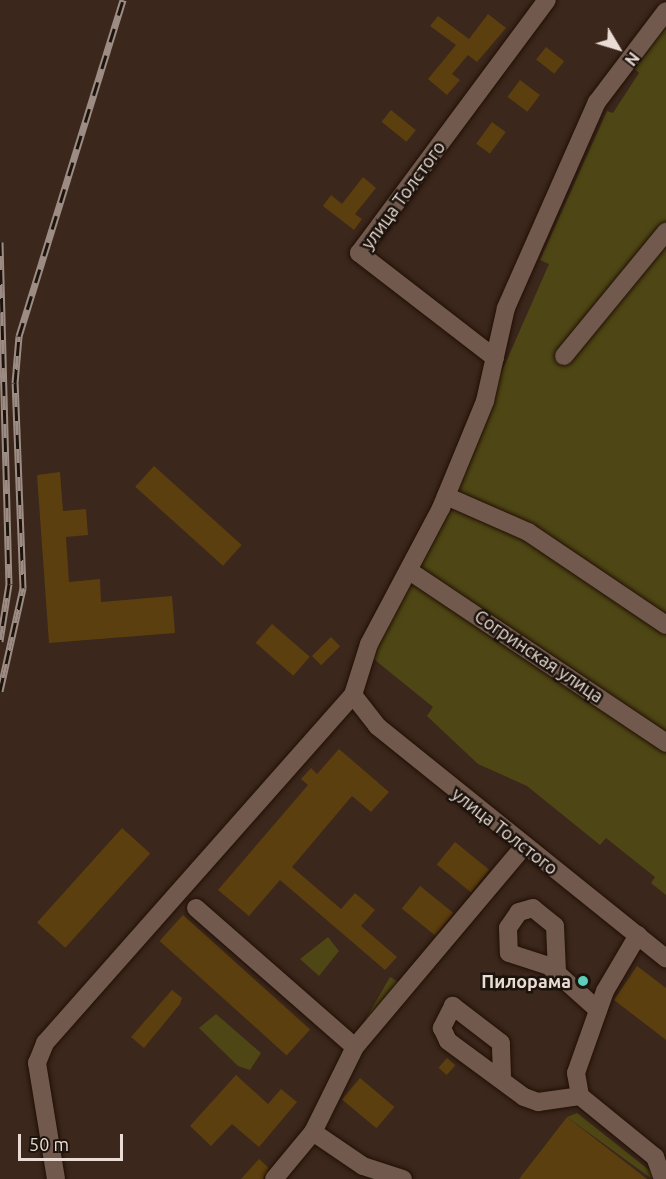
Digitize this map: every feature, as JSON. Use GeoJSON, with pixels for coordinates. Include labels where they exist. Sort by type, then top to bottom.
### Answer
{"type":"FeatureCollection","features":[{"type":"Feature","properties":{"kind":"street","name":"улица Толстого"},"geometry":{"type":"LineString","coordinates":[[495,358],[359,253],[547,0]]}},
{"type":"Feature","properties":{"kind":"street"},"geometry":{"type":"LineString","coordinates":[[56,1179],[37,1063],[45,1043],[353,695],[369,644],[411,572],[446,496],[485,401],[506,308],[597,102],[666,11]]}},
{"type":"Feature","properties":{"kind":"street"},"geometry":{"type":"LineString","coordinates":[[564,356],[666,232]]}},
{"type":"Feature","properties":{"kind":"street"},"geometry":{"type":"LineString","coordinates":[[446,496],[528,532],[666,625]]}},
{"type":"Feature","properties":{"kind":"street","name":"Согринская улица"},"geometry":{"type":"LineString","coordinates":[[411,572],[666,743]]}},
{"type":"Feature","properties":{"kind":"street","name":"улица Толстого"},"geometry":{"type":"LineString","coordinates":[[353,695],[377,726],[666,958]]}},
{"type":"Feature","properties":{"kind":"street"},"geometry":{"type":"LineString","coordinates":[[274,1179],[314,1132],[355,1047],[524,846]]}},
{"type":"Feature","properties":{"kind":"street"},"geometry":{"type":"LineString","coordinates":[[196,908],[355,1047]]}},
{"type":"Feature","properties":{"kind":"street"},"geometry":{"type":"LineString","coordinates":[[638,935],[598,1010],[576,1073],[580,1096],[655,1157],[663,1179]]}},
{"type":"Feature","properties":{"kind":"street"},"geometry":{"type":"LineString","coordinates":[[557,972],[598,1010]]}},
{"type":"Feature","properties":{"kind":"street"},"geometry":{"type":"LineString","coordinates":[[502,1076],[538,1102],[580,1096]]}},
{"type":"Feature","properties":{"kind":"street"},"geometry":{"type":"LineString","coordinates":[[314,1132],[363,1166],[403,1179]]}},
{"type":"Feature","properties":{"kind":"shaded area"},"geometry":{"type":"Polygon","coordinates":[[[666,25],[666,895],[651,883],[655,877],[606,838],[600,845],[527,786],[478,764],[427,716],[433,707],[370,656],[549,264],[540,260],[607,111],[613,113],[639,73],[634,68],[666,25]]]}},
{"type":"Feature","properties":{"kind":"shaded area"},"geometry":{"type":"Polygon","coordinates":[[[328,937],[339,951],[319,976],[300,959],[328,937]]]}},
{"type":"Feature","properties":{"kind":"shaded area"},"geometry":{"type":"Polygon","coordinates":[[[390,977],[402,984],[374,1032],[362,1025],[390,977]]]}},
{"type":"Feature","properties":{"kind":"shaded area"},"geometry":{"type":"Polygon","coordinates":[[[216,1014],[261,1053],[250,1070],[238,1066],[199,1028],[216,1014]]]}},
{"type":"Feature","properties":{"kind":"shaded area"},"geometry":{"type":"Polygon","coordinates":[[[577,1113],[654,1174],[652,1179],[567,1117],[577,1113]]]}},
{"type":"Feature","properties":{"kind":"building"},"geometry":{"type":"Polygon","coordinates":[[[488,14],[506,28],[477,62],[468,55],[452,74],[460,80],[447,95],[428,79],[456,45],[430,26],[438,16],[469,39],[488,14]]]}},
{"type":"Feature","properties":{"kind":"building"},"geometry":{"type":"Polygon","coordinates":[[[546,47],[564,61],[554,74],[536,60],[546,47]]]}},
{"type":"Feature","properties":{"kind":"building"},"geometry":{"type":"Polygon","coordinates":[[[520,80],[540,95],[527,112],[507,97],[520,80]]]}},
{"type":"Feature","properties":{"kind":"building"},"geometry":{"type":"Polygon","coordinates":[[[391,110],[416,130],[406,142],[382,122],[391,110]]]}},
{"type":"Feature","properties":{"kind":"building"},"geometry":{"type":"Polygon","coordinates":[[[492,122],[506,132],[490,154],[476,144],[492,122]]]}},
{"type":"Feature","properties":{"kind":"building"},"geometry":{"type":"Polygon","coordinates":[[[363,177],[376,188],[355,214],[362,219],[354,230],[323,206],[331,195],[342,204],[363,177]]]}},
{"type":"Feature","properties":{"kind":"building"},"geometry":{"type":"Polygon","coordinates":[[[154,466],[242,545],[223,566],[135,487],[154,466]]]}},
{"type":"Feature","properties":{"kind":"building"},"geometry":{"type":"Polygon","coordinates":[[[60,472],[63,511],[86,509],[88,535],[66,537],[69,582],[100,579],[101,602],[172,596],[175,633],[49,643],[37,475],[60,472]]]}},
{"type":"Feature","properties":{"kind":"building"},"geometry":{"type":"Polygon","coordinates":[[[272,624],[310,657],[293,676],[256,643],[272,624]]]}},
{"type":"Feature","properties":{"kind":"building"},"geometry":{"type":"Polygon","coordinates":[[[331,637],[340,646],[321,665],[312,656],[331,637]]]}},
{"type":"Feature","properties":{"kind":"building"},"geometry":{"type":"Polygon","coordinates":[[[339,749],[389,792],[371,812],[352,796],[292,867],[341,909],[355,893],[375,910],[361,926],[397,957],[385,970],[280,880],[249,916],[218,890],[308,785],[301,779],[311,768],[317,774],[339,749]]]}},
{"type":"Feature","properties":{"kind":"building"},"geometry":{"type":"Polygon","coordinates":[[[122,828],[150,853],[65,948],[37,922],[122,828]]]}},
{"type":"Feature","properties":{"kind":"building"},"geometry":{"type":"Polygon","coordinates":[[[455,842],[489,870],[471,892],[437,865],[455,842]]]}},
{"type":"Feature","properties":{"kind":"building"},"geometry":{"type":"Polygon","coordinates":[[[420,886],[453,913],[435,936],[402,909],[420,886]]]}},
{"type":"Feature","properties":{"kind":"building"},"geometry":{"type":"Polygon","coordinates":[[[183,915],[310,1029],[287,1055],[160,941],[183,915]]]}},
{"type":"Feature","properties":{"kind":"building"},"geometry":{"type":"Polygon","coordinates":[[[637,966],[666,988],[666,1040],[614,1000],[637,966]]]}},
{"type":"Feature","properties":{"kind":"building"},"geometry":{"type":"Polygon","coordinates":[[[172,990],[182,998],[180,1004],[144,1048],[131,1037],[172,990]]]}},
{"type":"Feature","properties":{"kind":"building"},"geometry":{"type":"Polygon","coordinates":[[[447,1058],[455,1065],[447,1075],[438,1068],[447,1058]]]}},
{"type":"Feature","properties":{"kind":"building"},"geometry":{"type":"Polygon","coordinates":[[[236,1075],[268,1104],[281,1089],[297,1102],[259,1147],[232,1124],[211,1146],[190,1126],[236,1075]]]}},
{"type":"Feature","properties":{"kind":"building"},"geometry":{"type":"Polygon","coordinates":[[[360,1078],[394,1107],[376,1128],[342,1099],[360,1078]]]}},
{"type":"Feature","properties":{"kind":"building"},"geometry":{"type":"Polygon","coordinates":[[[567,1117],[647,1179],[519,1179],[567,1117]]]}},
{"type":"Feature","properties":{"kind":"building"},"geometry":{"type":"Polygon","coordinates":[[[259,1159],[269,1168],[263,1179],[241,1179],[259,1159]]]}},
{"type":"Feature","properties":{"kind":"railway"},"geometry":{"type":"LineString","coordinates":[[0,691],[23,588],[15,383],[19,336],[123,0]]}},
{"type":"Feature","properties":{"kind":"railway"},"geometry":{"type":"LineString","coordinates":[[0,242],[9,584],[0,641]]}},
{"type":"Feature","properties":{"kind":"place","name":"Пилорама"},"geometry":{"type":"Point","coordinates":[583,981]}}]}
